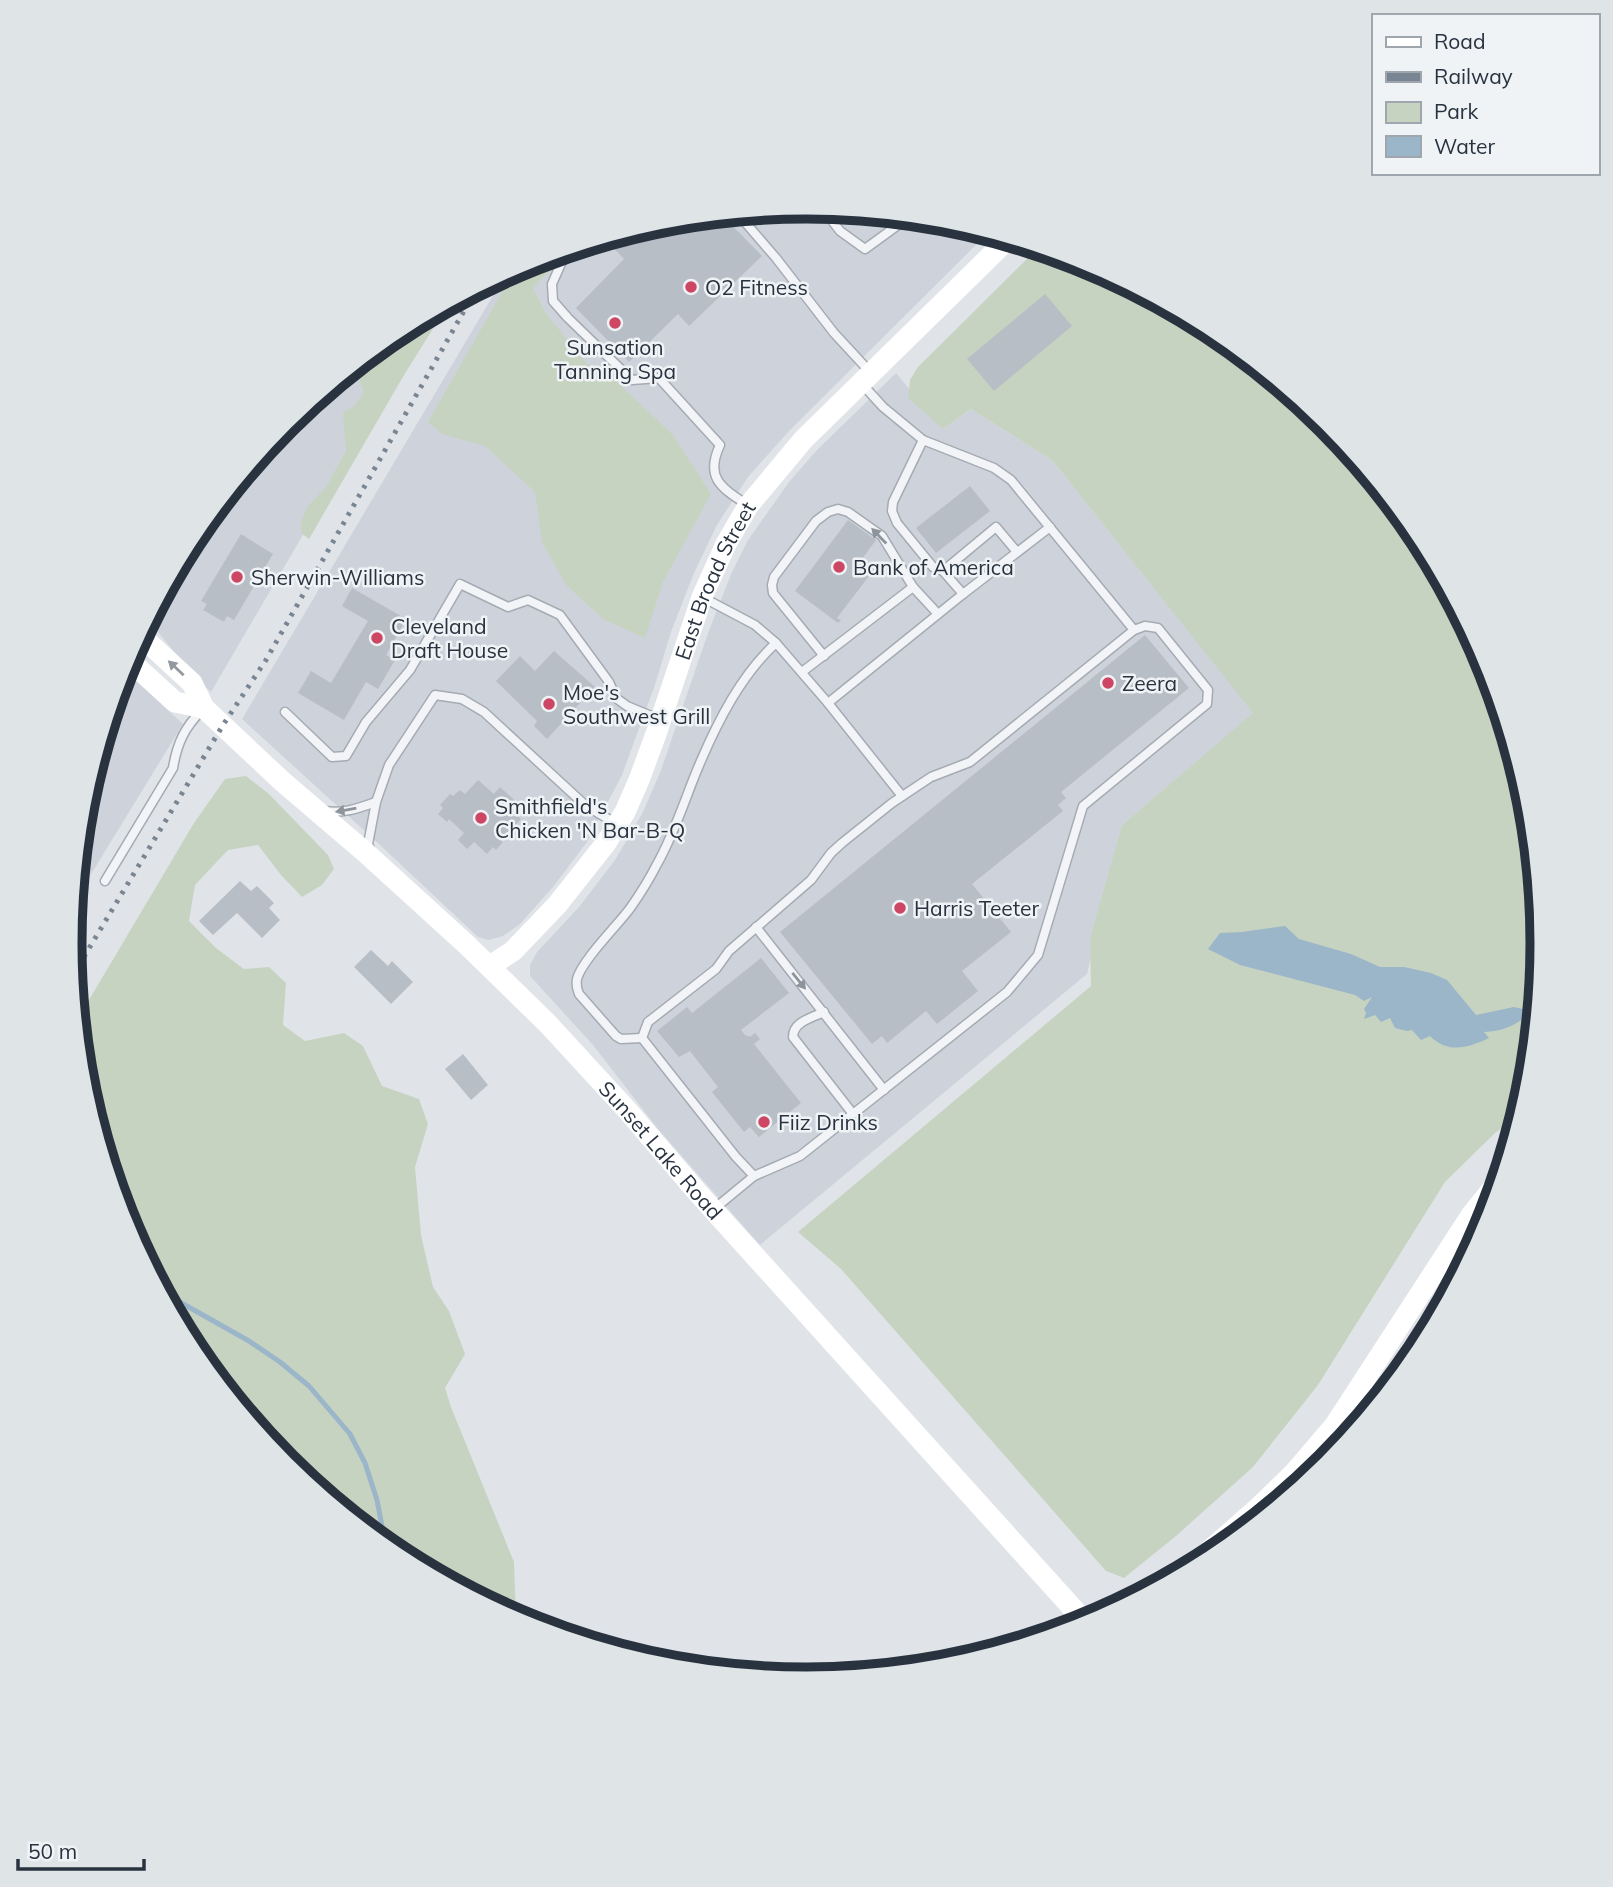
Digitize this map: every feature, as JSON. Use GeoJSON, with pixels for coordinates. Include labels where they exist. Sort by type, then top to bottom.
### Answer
{"type":"FeatureCollection","features":[{"type":"Feature","properties":{"kind":"main road","name":"East Broad Street"},"geometry":{"type":"LineString","coordinates":[[490,967],[513,951],[557,905],[618,824],[639,780],[702,597],[726,544],[748,506],[803,440],[1001,246]]}},
{"type":"Feature","properties":{"kind":"main road","name":"Sunset Lake Road"},"geometry":{"type":"LineString","coordinates":[[148,642],[191,683],[204,708],[490,967],[548,1024],[1078,1615]]}},
{"type":"Feature","properties":{"kind":"main road","name":"Sunset Lake Road"},"geometry":{"type":"LineString","coordinates":[[137,667],[175,702],[204,708]]}},
{"type":"Feature","properties":{"kind":"main road"},"geometry":{"type":"LineString","coordinates":[[1246,1519],[1294,1473],[1343,1413],[1484,1200]]}},
{"type":"Feature","properties":{"kind":"lane"},"geometry":{"type":"LineString","coordinates":[[832,220],[840,231],[865,249],[898,225]]}},
{"type":"Feature","properties":{"kind":"lane"},"geometry":{"type":"LineString","coordinates":[[745,222],[834,333],[883,407],[923,440],[995,468],[1012,480],[1134,630]]}},
{"type":"Feature","properties":{"kind":"lane"},"geometry":{"type":"LineString","coordinates":[[562,262],[552,284],[553,301],[632,380],[659,378],[719,445],[714,456],[713,471],[721,487],[748,506]]}},
{"type":"Feature","properties":{"kind":"lane"},"geometry":{"type":"LineString","coordinates":[[923,440],[893,502],[892,511],[897,523],[933,567],[943,571],[963,594]]}},
{"type":"Feature","properties":{"kind":"lane"},"geometry":{"type":"LineString","coordinates":[[824,656],[773,593],[772,585],[774,577],[816,521],[828,512],[838,509],[848,512],[882,536],[912,587],[938,614]]}},
{"type":"Feature","properties":{"kind":"lane"},"geometry":{"type":"LineString","coordinates":[[943,571],[996,527],[1017,552]]}},
{"type":"Feature","properties":{"kind":"lane"},"geometry":{"type":"LineString","coordinates":[[828,703],[1050,527]]}},
{"type":"Feature","properties":{"kind":"lane"},"geometry":{"type":"LineString","coordinates":[[285,712],[332,757],[346,756],[366,722],[410,670],[460,584],[508,607],[528,600],[560,615],[609,682],[616,698],[627,706],[661,720]]}},
{"type":"Feature","properties":{"kind":"lane"},"geometry":{"type":"LineString","coordinates":[[802,672],[912,587]]}},
{"type":"Feature","properties":{"kind":"lane"},"geometry":{"type":"LineString","coordinates":[[702,597],[748,621],[776,643],[902,796]]}},
{"type":"Feature","properties":{"kind":"lane"},"geometry":{"type":"LineString","coordinates":[[642,1038],[648,1022],[716,969],[729,951],[811,880],[831,853],[902,796],[932,777],[970,762],[1134,630],[1145,626],[1158,628],[1208,690],[1207,704],[1083,806],[1038,955],[1007,992],[800,1156],[754,1176],[713,1210]]}},
{"type":"Feature","properties":{"kind":"lane"},"geometry":{"type":"LineString","coordinates":[[642,1038],[621,1039],[611,1032],[579,994],[577,980],[580,971],[631,908],[657,865],[680,819],[699,765],[722,716],[748,674],[776,643]]}},
{"type":"Feature","properties":{"kind":"lane"},"geometry":{"type":"LineString","coordinates":[[374,861],[368,844],[376,802],[389,765],[435,695],[462,699],[484,712],[585,805],[618,824]]}},
{"type":"Feature","properties":{"kind":"lane"},"geometry":{"type":"LineString","coordinates":[[105,881],[173,768],[177,747],[189,722],[204,708]]}},
{"type":"Feature","properties":{"kind":"lane"},"geometry":{"type":"LineString","coordinates":[[314,809],[336,813],[376,802]]}},
{"type":"Feature","properties":{"kind":"lane"},"geometry":{"type":"LineString","coordinates":[[756,928],[884,1090]]}},
{"type":"Feature","properties":{"kind":"lane"},"geometry":{"type":"LineString","coordinates":[[824,1012],[796,1026],[793,1037],[853,1114]]}},
{"type":"Feature","properties":{"kind":"lane"},"geometry":{"type":"LineString","coordinates":[[642,1038],[754,1176]]}},
{"type":"Feature","properties":{"kind":"shaded area"},"geometry":{"type":"Polygon","coordinates":[[[806,219],[854,221],[901,225],[980,241],[789,431],[748,477],[717,525],[694,573],[622,775],[587,842],[553,887],[520,924],[503,936],[489,940],[478,937],[242,719],[497,289],[529,274],[619,244],[712,225],[806,219]]]}},
{"type":"Feature","properties":{"kind":"shaded area"},"geometry":{"type":"Polygon","coordinates":[[[424,329],[211,692],[194,676],[155,628],[204,541],[262,466],[294,431],[366,369],[424,329]]]}},
{"type":"Feature","properties":{"kind":"shaded area"},"geometry":{"type":"Polygon","coordinates":[[[896,373],[943,429],[971,409],[1053,461],[1254,713],[1122,825],[1087,974],[760,1245],[658,1129],[593,1045],[530,976],[530,965],[537,952],[579,907],[615,860],[642,814],[660,773],[708,633],[731,574],[748,540],[789,482],[816,451],[896,373]]]}},
{"type":"Feature","properties":{"kind":"shaded area"},"geometry":{"type":"Polygon","coordinates":[[[133,678],[183,724],[85,884],[96,802],[107,756],[133,678]]]}},
{"type":"Feature","properties":{"kind":"green space"},"geometry":{"type":"Polygon","coordinates":[[[1031,255],[1084,274],[1169,316],[1247,369],[1319,431],[1351,466],[1409,541],[1434,581],[1476,666],[1492,711],[1517,802],[1525,849],[1531,944],[1529,991],[1525,1038],[1508,1124],[1495,1133],[1445,1182],[1318,1385],[1253,1467],[1124,1578],[1106,1571],[841,1269],[798,1232],[1091,986],[1090,939],[1122,825],[1253,713],[1053,461],[971,409],[943,429],[908,398],[910,380],[918,367],[1031,255]]]}},
{"type":"Feature","properties":{"kind":"green space"},"geometry":{"type":"Polygon","coordinates":[[[556,264],[533,288],[545,312],[585,362],[615,380],[673,435],[711,494],[663,582],[645,638],[603,619],[566,585],[542,542],[535,492],[485,446],[442,434],[428,422],[507,284],[556,264]]]}},
{"type":"Feature","properties":{"kind":"green space"},"geometry":{"type":"Polygon","coordinates":[[[437,321],[309,539],[301,533],[301,523],[307,507],[326,487],[346,451],[343,413],[354,406],[364,393],[358,375],[437,321]]]}},
{"type":"Feature","properties":{"kind":"green space"},"geometry":{"type":"Polygon","coordinates":[[[246,776],[269,794],[328,855],[334,869],[322,885],[302,897],[258,845],[228,850],[195,885],[189,921],[216,948],[244,969],[269,967],[286,983],[283,1025],[305,1041],[344,1033],[363,1046],[382,1086],[419,1099],[428,1124],[415,1167],[421,1235],[433,1287],[449,1311],[465,1354],[445,1388],[514,1562],[516,1607],[444,1571],[404,1546],[329,1488],[294,1456],[232,1384],[179,1306],[137,1221],[121,1176],[96,1085],[85,1006],[194,823],[225,779],[246,776]]]}},
{"type":"Feature","properties":{"kind":"water"},"geometry":{"type":"Polygon","coordinates":[[[1285,926],[1299,939],[1351,954],[1380,967],[1404,967],[1447,980],[1476,1015],[1514,1007],[1527,1010],[1527,1015],[1510,1026],[1484,1032],[1489,1038],[1466,1047],[1444,1045],[1430,1036],[1421,1040],[1412,1030],[1395,1028],[1390,1018],[1381,1022],[1375,1015],[1364,1019],[1364,1009],[1372,997],[1364,1001],[1355,995],[1240,965],[1208,949],[1220,933],[1285,926]]]}},
{"type":"Feature","properties":{"kind":"building","name":"O2 Fitness"},"geometry":{"type":"Polygon","coordinates":[[[730,223],[762,256],[689,326],[678,314],[629,362],[576,308],[624,259],[612,246],[665,233],[730,223]]]}},
{"type":"Feature","properties":{"kind":"building"},"geometry":{"type":"Polygon","coordinates":[[[1045,294],[1072,326],[994,391],[967,359],[1045,294]]]}},
{"type":"Feature","properties":{"kind":"building"},"geometry":{"type":"Polygon","coordinates":[[[970,486],[990,511],[936,553],[916,528],[970,486]]]}},
{"type":"Feature","properties":{"kind":"building","name":"Bank of America"},"geometry":{"type":"Polygon","coordinates":[[[848,520],[876,540],[859,563],[872,572],[837,618],[841,620],[838,623],[795,591],[848,520]]]}},
{"type":"Feature","properties":{"kind":"building","name":"Sherwin-Williams"},"geometry":{"type":"Polygon","coordinates":[[[241,534],[273,554],[234,620],[227,616],[224,622],[203,610],[207,604],[201,601],[241,534]]]}},
{"type":"Feature","properties":{"kind":"building","name":"Cleveland Draft House"},"geometry":{"type":"Polygon","coordinates":[[[352,588],[406,619],[386,655],[395,660],[378,689],[366,682],[344,720],[298,693],[311,671],[331,683],[368,621],[342,606],[352,588]]]}},
{"type":"Feature","properties":{"kind":"building"},"geometry":{"type":"Polygon","coordinates":[[[1145,635],[1189,688],[1061,792],[1066,798],[1058,805],[1063,811],[972,884],[1011,932],[962,971],[978,991],[937,1024],[926,1011],[887,1043],[882,1036],[872,1044],[780,932],[1145,635]]]}},
{"type":"Feature","properties":{"kind":"building","name":"Moe's Southwest Grill"},"geometry":{"type":"Polygon","coordinates":[[[554,651],[595,687],[547,739],[534,726],[537,721],[496,681],[520,656],[535,671],[554,651]]]}},
{"type":"Feature","properties":{"kind":"building","name":"Smithfield's Chicken 'N Bar-B-Q"},"geometry":{"type":"Polygon","coordinates":[[[478,780],[494,794],[500,787],[524,809],[518,816],[521,819],[501,841],[503,842],[496,850],[493,847],[487,854],[474,842],[467,849],[458,840],[464,833],[449,819],[447,822],[438,814],[443,808],[440,805],[450,794],[453,796],[460,790],[465,794],[478,780]]]}},
{"type":"Feature","properties":{"kind":"building"},"geometry":{"type":"Polygon","coordinates":[[[240,881],[251,891],[257,886],[274,903],[269,908],[280,920],[262,938],[237,913],[213,935],[199,921],[240,881]]]}},
{"type":"Feature","properties":{"kind":"building"},"geometry":{"type":"Polygon","coordinates":[[[371,950],[388,966],[392,961],[413,982],[391,1004],[354,967],[371,950]]]}},
{"type":"Feature","properties":{"kind":"building"},"geometry":{"type":"Polygon","coordinates":[[[761,958],[789,993],[741,1030],[750,1037],[755,1033],[760,1039],[754,1044],[801,1103],[759,1137],[750,1127],[744,1132],[712,1092],[718,1087],[690,1051],[679,1057],[657,1031],[687,1007],[692,1013],[761,958]]]}},
{"type":"Feature","properties":{"kind":"building"},"geometry":{"type":"Polygon","coordinates":[[[463,1054],[488,1085],[471,1100],[445,1069],[463,1054]]]}},
{"type":"Feature","properties":{"kind":"waterway"},"geometry":{"type":"LineString","coordinates":[[176,1300],[249,1341],[309,1386],[350,1434],[365,1463],[377,1500],[383,1530]]}},
{"type":"Feature","properties":{"kind":"railway"},"geometry":{"type":"LineString","coordinates":[[83,959],[223,725],[266,660],[468,303]]}},
{"type":"Feature","properties":{"kind":"place","name":"O2 Fitness"},"geometry":{"type":"Point","coordinates":[691,287]}},
{"type":"Feature","properties":{"kind":"place","name":"Sunsation Tanning Spa"},"geometry":{"type":"Point","coordinates":[615,323]}},
{"type":"Feature","properties":{"kind":"place","name":"Bank of America"},"geometry":{"type":"Point","coordinates":[839,567]}},
{"type":"Feature","properties":{"kind":"place","name":"Sherwin-Williams"},"geometry":{"type":"Point","coordinates":[237,577]}},
{"type":"Feature","properties":{"kind":"place","name":"Cleveland Draft House"},"geometry":{"type":"Point","coordinates":[377,638]}},
{"type":"Feature","properties":{"kind":"place","name":"Zeera"},"geometry":{"type":"Point","coordinates":[1108,683]}},
{"type":"Feature","properties":{"kind":"place","name":"Moe's Southwest Grill"},"geometry":{"type":"Point","coordinates":[549,704]}},
{"type":"Feature","properties":{"kind":"place","name":"Smithfield's Chicken 'N Bar-B-Q"},"geometry":{"type":"Point","coordinates":[481,818]}},
{"type":"Feature","properties":{"kind":"place","name":"Harris Teeter"},"geometry":{"type":"Point","coordinates":[900,908]}},
{"type":"Feature","properties":{"kind":"place","name":"Fiiz Drinks"},"geometry":{"type":"Point","coordinates":[764,1122]}}]}
